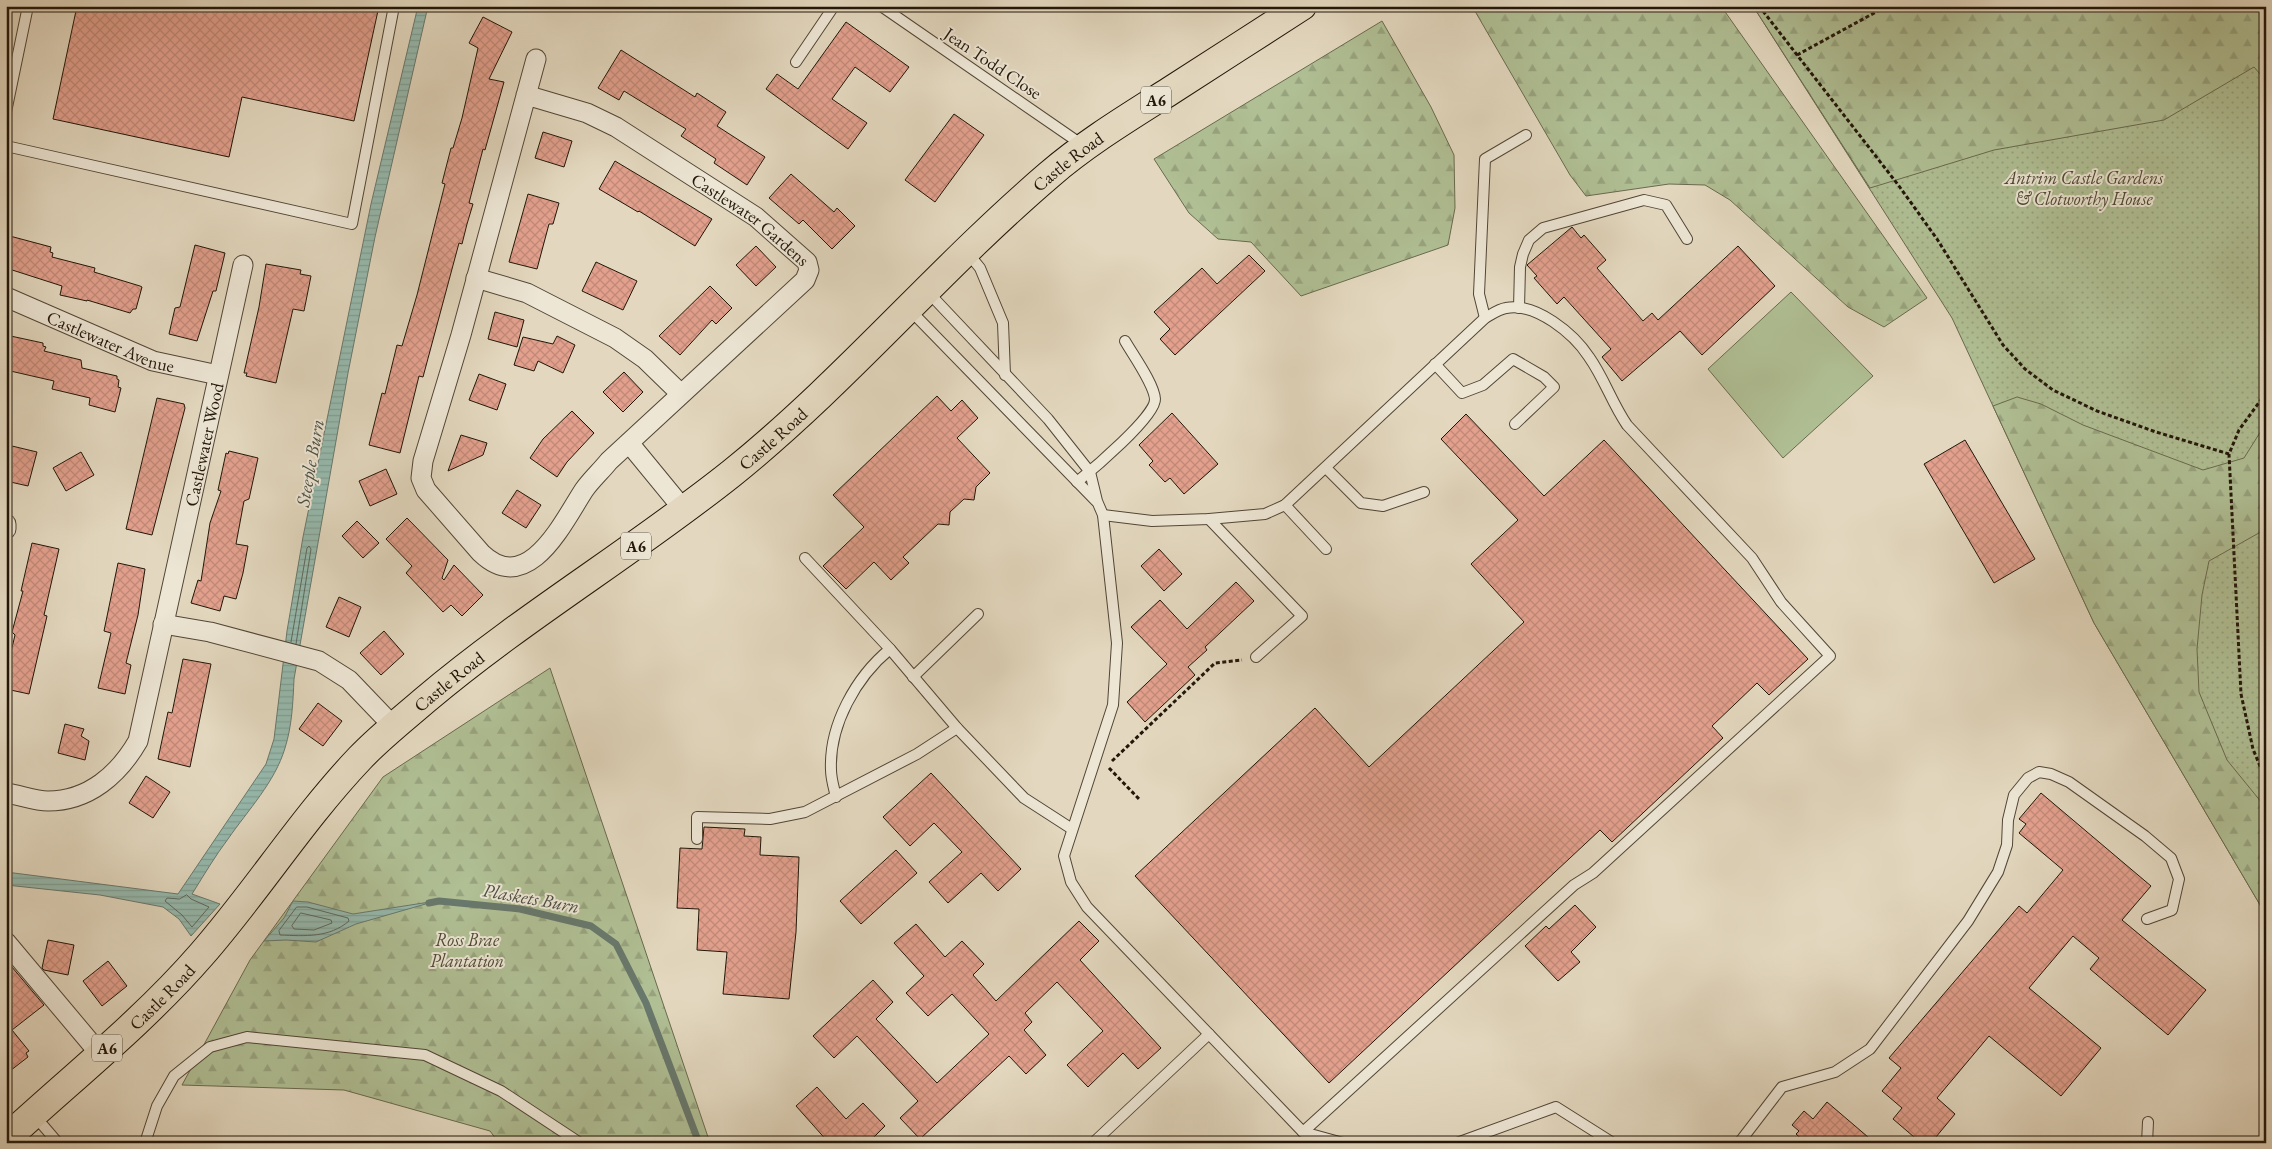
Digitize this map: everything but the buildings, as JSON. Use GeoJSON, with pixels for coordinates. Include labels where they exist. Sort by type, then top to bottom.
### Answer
{"type":"FeatureCollection","features":[{"type":"Feature","properties":{"kind":"main road","name":"Castle Road"},"geometry":{"type":"LineString","coordinates":[[6,1139],[159,1001],[204,952],[292,837],[360,759],[394,726],[451,678],[540,611],[638,544],[735,470],[822,393],[1017,203],[1053,172],[1086,147],[1286,10]]}},
{"type":"Feature","properties":{"kind":"street","name":"Castlewater Gardens"},"geometry":{"type":"LineString","coordinates":[[526,95],[587,113],[616,127],[756,216],[807,262],[809,270],[806,280],[681,394],[585,488],[549,546],[532,560],[518,565],[504,566],[489,560],[481,553],[432,498],[420,478],[423,461],[476,278],[526,95],[536,59]]}},
{"type":"Feature","properties":{"kind":"street","name":"Castlewater Wood"},"geometry":{"type":"LineString","coordinates":[[6,793],[48,801],[72,798],[110,777],[126,760],[138,741],[242,265]]}},
{"type":"Feature","properties":{"kind":"street"},"geometry":{"type":"LineString","coordinates":[[476,278],[526,293],[615,338],[645,359],[681,394]]}},
{"type":"Feature","properties":{"kind":"street","name":"Castlewater Avenue"},"geometry":{"type":"LineString","coordinates":[[6,297],[153,361],[218,375]]}},
{"type":"Feature","properties":{"kind":"street"},"geometry":{"type":"LineString","coordinates":[[629,443],[684,510]]}},
{"type":"Feature","properties":{"kind":"street"},"geometry":{"type":"LineString","coordinates":[[6,524],[6,529]]}},
{"type":"Feature","properties":{"kind":"street"},"geometry":{"type":"LineString","coordinates":[[164,624],[210,632],[262,647],[308,657],[326,664],[349,680],[394,726]]}},
{"type":"Feature","properties":{"kind":"street"},"geometry":{"type":"LineString","coordinates":[[6,942],[100,1054]]}},
{"type":"Feature","properties":{"kind":"lane"},"geometry":{"type":"LineString","coordinates":[[6,112],[28,6]]}},
{"type":"Feature","properties":{"kind":"lane"},"geometry":{"type":"LineString","coordinates":[[6,146],[352,224],[394,6]]}},
{"type":"Feature","properties":{"kind":"lane"},"geometry":{"type":"LineString","coordinates":[[796,62],[834,6]]}},
{"type":"Feature","properties":{"kind":"lane","name":"Jean Todd Close"},"geometry":{"type":"LineString","coordinates":[[881,6],[1086,147]]}},
{"type":"Feature","properties":{"kind":"lane"},"geometry":{"type":"LineString","coordinates":[[1485,318],[1479,294],[1485,159],[1526,134]]}},
{"type":"Feature","properties":{"kind":"lane"},"geometry":{"type":"LineString","coordinates":[[1519,308],[1520,266],[1523,254],[1529,240],[1543,228],[1644,200],[1666,205],[1687,239]]}},
{"type":"Feature","properties":{"kind":"lane"},"geometry":{"type":"LineString","coordinates":[[967,252],[980,268],[1003,322],[1005,375]]}},
{"type":"Feature","properties":{"kind":"lane"},"geometry":{"type":"LineString","coordinates":[[918,300],[1005,375],[1048,419],[1090,472],[1097,501],[1103,515],[1117,643],[1117,671],[1111,712],[1064,856],[1070,882],[1087,907],[1303,1132],[1343,1143]]}},
{"type":"Feature","properties":{"kind":"lane"},"geometry":{"type":"LineString","coordinates":[[918,300],[1020,421],[1097,501]]}},
{"type":"Feature","properties":{"kind":"lane"},"geometry":{"type":"LineString","coordinates":[[1103,515],[1152,521],[1209,519],[1265,514],[1285,505],[1485,318],[1506,308],[1519,308],[1546,316],[1563,328],[1578,343],[1598,372],[1616,409],[1627,425],[1752,558],[1781,602],[1830,656],[1593,873],[1574,885],[1538,917],[1303,1132]]}},
{"type":"Feature","properties":{"kind":"lane"},"geometry":{"type":"LineString","coordinates":[[1077,482],[1149,416],[1156,401],[1152,389],[1125,341]]}},
{"type":"Feature","properties":{"kind":"lane"},"geometry":{"type":"LineString","coordinates":[[1435,364],[1462,393],[1483,385],[1513,358],[1544,376],[1554,387],[1516,424]]}},
{"type":"Feature","properties":{"kind":"lane"},"geometry":{"type":"LineString","coordinates":[[1326,468],[1360,503],[1383,506],[1424,492]]}},
{"type":"Feature","properties":{"kind":"lane"},"geometry":{"type":"LineString","coordinates":[[1285,505],[1326,549]]}},
{"type":"Feature","properties":{"kind":"lane"},"geometry":{"type":"LineString","coordinates":[[1209,519],[1302,616],[1256,658]]}},
{"type":"Feature","properties":{"kind":"lane"},"geometry":{"type":"LineString","coordinates":[[805,558],[890,650],[957,728],[1024,798],[1072,829]]}},
{"type":"Feature","properties":{"kind":"lane"},"geometry":{"type":"LineString","coordinates":[[913,677],[978,614]]}},
{"type":"Feature","properties":{"kind":"lane"},"geometry":{"type":"LineString","coordinates":[[836,797],[831,770],[836,730],[845,707],[861,678],[872,664],[890,650]]}},
{"type":"Feature","properties":{"kind":"lane"},"geometry":{"type":"LineString","coordinates":[[697,839],[697,817],[770,819],[805,812],[917,754],[957,728]]}},
{"type":"Feature","properties":{"kind":"lane"},"geometry":{"type":"LineString","coordinates":[[1739,1143],[1782,1087],[1835,1072],[1870,1049],[1968,920],[1998,872],[2007,846],[2008,820],[2014,795],[2028,778],[2039,772],[2051,774],[2069,782],[2145,836],[2171,858],[2179,879],[2172,910],[2147,919]]}},
{"type":"Feature","properties":{"kind":"lane"},"geometry":{"type":"LineString","coordinates":[[1093,1143],[1209,1034]]}},
{"type":"Feature","properties":{"kind":"lane"},"geometry":{"type":"LineString","coordinates":[[144,1143],[157,1106],[174,1076],[210,1047],[246,1037],[425,1055],[501,1091],[580,1143]]}},
{"type":"Feature","properties":{"kind":"lane"},"geometry":{"type":"LineString","coordinates":[[1457,1143],[1556,1108],[1613,1143]]}},
{"type":"Feature","properties":{"kind":"lane"},"geometry":{"type":"LineString","coordinates":[[33,1114],[58,1143]]}},
{"type":"Feature","properties":{"kind":"lane"},"geometry":{"type":"LineString","coordinates":[[2147,1143],[2148,1122]]}},
{"type":"Feature","properties":{"kind":"path"},"geometry":{"type":"LineString","coordinates":[[1758,6],[1899,186],[1938,239],[2003,345],[2025,369],[2053,390],[2097,411],[2156,432],[2229,454]]}},
{"type":"Feature","properties":{"kind":"path"},"geometry":{"type":"LineString","coordinates":[[1797,55],[1887,6]]}},
{"type":"Feature","properties":{"kind":"path"},"geometry":{"type":"LineString","coordinates":[[2266,393],[2239,430],[2229,454],[2242,694],[2253,749],[2266,782]]}},
{"type":"Feature","properties":{"kind":"path"},"geometry":{"type":"LineString","coordinates":[[1140,800],[1106,766],[1215,663],[1256,658]]}},
{"type":"Feature","properties":{"kind":"green space"},"geometry":{"type":"Polygon","coordinates":[[[1472,6],[1721,6],[1927,298],[1884,327],[1848,307],[1730,200],[1705,185],[1669,184],[1586,196],[1570,175],[1472,6]]]}},
{"type":"Feature","properties":{"kind":"green space","name":"Antrim Castle Gardens & Clotworthy House"},"geometry":{"type":"Polygon","coordinates":[[[1753,6],[2266,6],[2266,915],[2094,623],[1952,318],[1753,6]]]}},
{"type":"Feature","properties":{"kind":"green space"},"geometry":{"type":"Polygon","coordinates":[[[1753,6],[2266,6],[2266,81],[2254,67],[2164,120],[1994,150],[1870,188],[1753,6]]]}},
{"type":"Feature","properties":{"kind":"green space"},"geometry":{"type":"Polygon","coordinates":[[[1382,21],[1431,107],[1454,155],[1455,208],[1448,245],[1301,296],[1251,242],[1218,239],[1189,213],[1154,159],[1382,21]]]}},
{"type":"Feature","properties":{"kind":"green space"},"geometry":{"type":"Polygon","coordinates":[[[1791,292],[1873,376],[1783,458],[1708,369],[1791,292]]]}},
{"type":"Feature","properties":{"kind":"green space"},"geometry":{"type":"Polygon","coordinates":[[[2017,397],[2041,404],[2083,425],[2203,470],[2244,458],[2266,423],[2266,529],[2209,561],[2202,595],[2197,649],[2199,692],[2227,760],[2266,808],[2266,915],[2094,623],[1993,406],[2017,397]]]}},
{"type":"Feature","properties":{"kind":"green space","name":"Ross Brae Plantation"},"geometry":{"type":"Polygon","coordinates":[[[550,668],[710,1143],[499,1143],[490,1131],[344,1090],[182,1085],[250,960],[383,777],[550,668]]]}},
{"type":"Feature","properties":{"kind":"water"},"geometry":{"type":"Polygon","coordinates":[[[418,6],[428,6],[375,237],[348,373],[294,679],[289,731],[280,760],[268,784],[219,852],[192,894],[220,904],[191,936],[179,919],[163,907],[100,895],[6,885],[6,872],[178,894],[266,764],[274,739],[287,631],[303,537],[371,204],[418,6]]]}},
{"type":"Feature","properties":{"kind":"water"},"geometry":{"type":"Polygon","coordinates":[[[293,901],[308,902],[353,914],[436,901],[356,924],[316,942],[264,941],[284,918],[293,901]]]}},
{"type":"Feature","properties":{"kind":"waterway","name":"Plaskets Burn"},"geometry":{"type":"LineString","coordinates":[[429,903],[439,901],[520,909],[591,926],[616,944],[646,1003],[699,1143]]}},
{"type":"Feature","properties":{"kind":"water label","name":"Steeple Burn"},"geometry":{"type":"Point","coordinates":[310,463]}}]}
